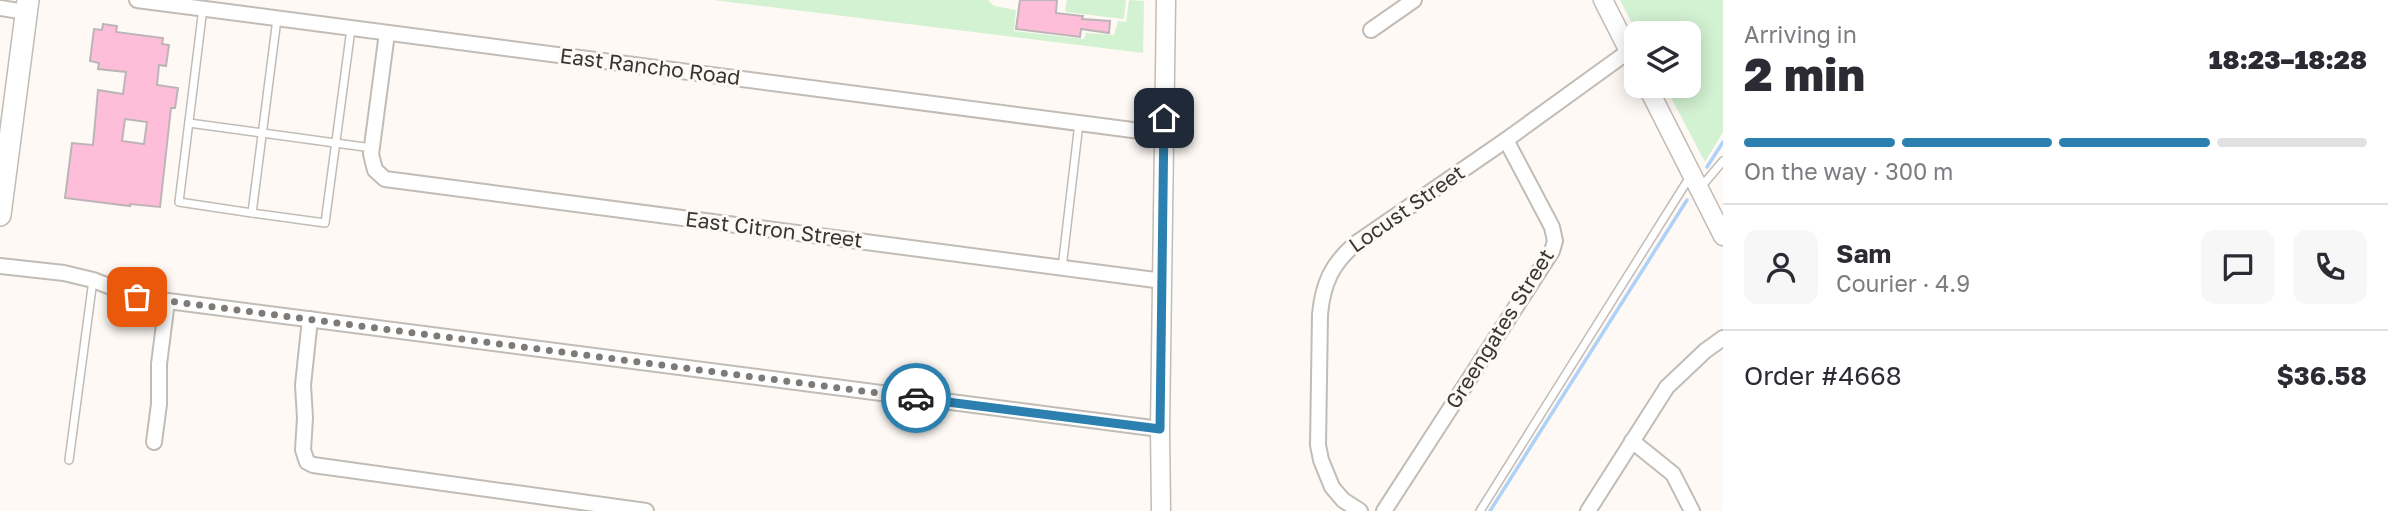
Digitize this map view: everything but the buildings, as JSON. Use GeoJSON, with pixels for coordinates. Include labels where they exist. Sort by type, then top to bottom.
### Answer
{"type":"FeatureCollection","features":[{"type":"Feature","properties":{"kind":"main road"},"geometry":{"type":"LineString","coordinates":[[0,209],[10,109],[27,6]]}},
{"type":"Feature","properties":{"kind":"street","name":"East Rancho Road"},"geometry":{"type":"LineString","coordinates":[[137,0],[1163,134]]}},
{"type":"Feature","properties":{"kind":"street"},"geometry":{"type":"LineString","coordinates":[[1161,511],[1166,0]]}},
{"type":"Feature","properties":{"kind":"street"},"geometry":{"type":"LineString","coordinates":[[1371,30],[1414,0]]}},
{"type":"Feature","properties":{"kind":"street"},"geometry":{"type":"LineString","coordinates":[[1603,0],[1624,42]]}},
{"type":"Feature","properties":{"kind":"street"},"geometry":{"type":"LineString","coordinates":[[0,8],[27,6]]}},
{"type":"Feature","properties":{"kind":"street"},"geometry":{"type":"LineString","coordinates":[[372,148],[387,33]]}},
{"type":"Feature","properties":{"kind":"street","name":"Locust Street"},"geometry":{"type":"LineString","coordinates":[[1360,511],[1343,500],[1332,487],[1318,445],[1320,314],[1324,286],[1336,263],[1355,244],[1624,63]]}},
{"type":"Feature","properties":{"kind":"street"},"geometry":{"type":"LineString","coordinates":[[1653,98],[1723,236]]}},
{"type":"Feature","properties":{"kind":"street","name":"Greengates Street"},"geometry":{"type":"LineString","coordinates":[[1384,511],[1552,251],[1555,241],[1552,227],[1506,140]]}},
{"type":"Feature","properties":{"kind":"street","name":"East Citron Street"},"geometry":{"type":"LineString","coordinates":[[372,148],[375,170],[385,179],[1163,281]]}},
{"type":"Feature","properties":{"kind":"street"},"geometry":{"type":"LineString","coordinates":[[0,266],[64,273],[93,280],[137,297],[1160,429]]}},
{"type":"Feature","properties":{"kind":"street"},"geometry":{"type":"LineString","coordinates":[[155,442],[159,364],[167,301]]}},
{"type":"Feature","properties":{"kind":"street"},"geometry":{"type":"LineString","coordinates":[[310,319],[303,385],[303,450],[307,462],[568,506],[646,511]]}},
{"type":"Feature","properties":{"kind":"street"},"geometry":{"type":"LineString","coordinates":[[1588,511],[1668,387],[1698,357],[1723,338]]}},
{"type":"Feature","properties":{"kind":"street"},"geometry":{"type":"LineString","coordinates":[[1632,441],[1673,474],[1692,511]]}},
{"type":"Feature","properties":{"kind":"lane"},"geometry":{"type":"LineString","coordinates":[[203,8],[179,202],[252,213],[324,223],[351,29]]}},
{"type":"Feature","properties":{"kind":"lane"},"geometry":{"type":"LineString","coordinates":[[252,213],[277,18]]}},
{"type":"Feature","properties":{"kind":"lane"},"geometry":{"type":"LineString","coordinates":[[189,123],[372,148]]}},
{"type":"Feature","properties":{"kind":"lane"},"geometry":{"type":"LineString","coordinates":[[1062,268],[1079,123]]}},
{"type":"Feature","properties":{"kind":"lane"},"geometry":{"type":"LineString","coordinates":[[1479,511],[1696,182],[1723,161]]}},
{"type":"Feature","properties":{"kind":"lane"},"geometry":{"type":"LineString","coordinates":[[69,460],[93,280]]}},
{"type":"Feature","properties":{"kind":"green space"},"geometry":{"type":"Polygon","coordinates":[[[713,0],[988,0],[994,6],[1016,10],[1014,31],[1084,39],[1086,33],[1114,35],[1118,21],[1126,22],[1129,0],[1144,1],[1143,53],[713,0]]]}},
{"type":"Feature","properties":{"kind":"green space"},"geometry":{"type":"Polygon","coordinates":[[[1067,0],[1126,0],[1124,19],[1065,12],[1067,0]]]}},
{"type":"Feature","properties":{"kind":"green space"},"geometry":{"type":"Polygon","coordinates":[[[1620,0],[1723,0],[1723,132],[1705,162],[1671,98],[1701,98],[1701,21],[1631,21],[1620,0]]]}},
{"type":"Feature","properties":{"kind":"waterway"},"geometry":{"type":"LineString","coordinates":[[1707,167],[1723,142]]}},
{"type":"Feature","properties":{"kind":"waterway"},"geometry":{"type":"LineString","coordinates":[[1490,511],[1687,200]]}},
{"type":"Feature","properties":{"kind":"way so far"},"geometry":{"type":"LineString","coordinates":[[137,297],[916,398]]}},
{"type":"Feature","properties":{"kind":"route"},"geometry":{"type":"LineString","coordinates":[[916,398],[1160,429],[1164,118]]}}]}
